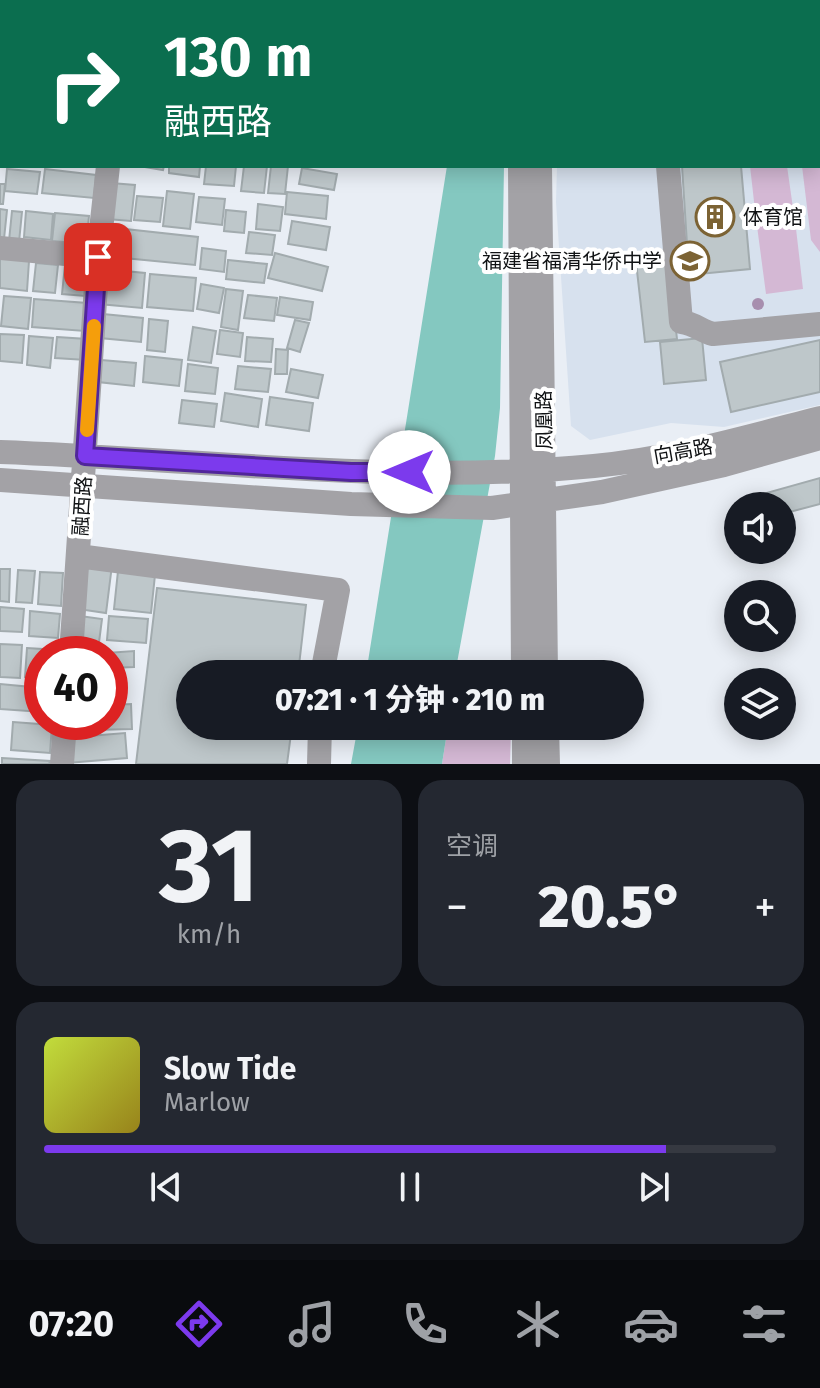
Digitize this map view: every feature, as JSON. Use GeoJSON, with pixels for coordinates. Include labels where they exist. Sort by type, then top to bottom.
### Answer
{"type":"FeatureCollection","features":[{"type":"Feature","properties":{"kind":"street","name":"融西路"},"geometry":{"type":"LineString","coordinates":[[72,636],[98,257],[108,168]]}},
{"type":"Feature","properties":{"kind":"street","name":"凤凰路"},"geometry":{"type":"LineString","coordinates":[[520,168],[533,471]]}},
{"type":"Feature","properties":{"kind":"street","name":"凤凰路"},"geometry":{"type":"LineString","coordinates":[[524,660],[532,502],[540,168]]}},
{"type":"Feature","properties":{"kind":"street"},"geometry":{"type":"LineString","coordinates":[[668,168],[681,322],[694,323],[704,332],[713,334],[820,324]]}},
{"type":"Feature","properties":{"kind":"street"},"geometry":{"type":"LineString","coordinates":[[0,248],[98,257]]}},
{"type":"Feature","properties":{"kind":"street","name":"向高路"},"geometry":{"type":"LineString","coordinates":[[0,452],[351,472],[497,473],[598,466],[717,445],[820,418]]}},
{"type":"Feature","properties":{"kind":"street"},"geometry":{"type":"LineString","coordinates":[[0,480],[351,504],[492,508],[602,492],[724,465],[820,438]]}},
{"type":"Feature","properties":{"kind":"street","name":"凤凰路"},"geometry":{"type":"LineString","coordinates":[[532,502],[545,660]]}},
{"type":"Feature","properties":{"kind":"street"},"geometry":{"type":"LineString","coordinates":[[78,556],[338,590],[331,660]]}},
{"type":"Feature","properties":{"kind":"street"},"geometry":{"type":"LineString","coordinates":[[62,764],[64,740]]}},
{"type":"Feature","properties":{"kind":"street"},"geometry":{"type":"LineString","coordinates":[[319,764],[320,740]]}},
{"type":"Feature","properties":{"kind":"street"},"geometry":{"type":"LineString","coordinates":[[524,740],[524,764]]}},
{"type":"Feature","properties":{"kind":"street"},"geometry":{"type":"LineString","coordinates":[[547,740],[548,764]]}},
{"type":"Feature","properties":{"kind":"shaded area"},"geometry":{"type":"Polygon","coordinates":[[[447,168],[504,168],[500,408],[495,456],[458,660],[368,660],[447,168]]]}},
{"type":"Feature","properties":{"kind":"shaded area","name":"福建省福清华侨中学"},"geometry":{"type":"Polygon","coordinates":[[[557,168],[820,168],[820,405],[724,427],[671,423],[590,440],[571,426],[556,202],[557,168]]]}},
{"type":"Feature","properties":{"kind":"shaded area"},"geometry":{"type":"Polygon","coordinates":[[[750,168],[787,168],[794,215],[756,219],[750,168]]]}},
{"type":"Feature","properties":{"kind":"shaded area"},"geometry":{"type":"Polygon","coordinates":[[[802,168],[820,168],[820,252],[811,240],[802,168]]]}},
{"type":"Feature","properties":{"kind":"shaded area"},"geometry":{"type":"Polygon","coordinates":[[[795,220],[803,289],[766,294],[757,226],[795,220]]]}},
{"type":"Feature","properties":{"kind":"shaded area"},"geometry":{"type":"Polygon","coordinates":[[[355,740],[446,740],[442,764],[351,764],[355,740]]]}},
{"type":"Feature","properties":{"kind":"shaded area"},"geometry":{"type":"Polygon","coordinates":[[[446,740],[511,740],[510,764],[442,764],[446,740]]]}},
{"type":"Feature","properties":{"kind":"building"},"geometry":{"type":"Polygon","coordinates":[[[169,168],[200,168],[199,177],[169,173],[169,168]]]}},
{"type":"Feature","properties":{"kind":"building"},"geometry":{"type":"Polygon","coordinates":[[[206,168],[236,168],[234,186],[204,184],[206,168]]]}},
{"type":"Feature","properties":{"kind":"building"},"geometry":{"type":"Polygon","coordinates":[[[244,168],[267,168],[264,193],[241,191],[244,168]]]}},
{"type":"Feature","properties":{"kind":"building"},"geometry":{"type":"Polygon","coordinates":[[[271,168],[288,168],[285,194],[268,193],[271,168]]]}},
{"type":"Feature","properties":{"kind":"building"},"geometry":{"type":"Polygon","coordinates":[[[302,168],[337,174],[334,190],[299,184],[302,168]]]}},
{"type":"Feature","properties":{"kind":"building","name":"体育馆"},"geometry":{"type":"Polygon","coordinates":[[[682,168],[741,168],[750,269],[689,275],[682,168]]]}},
{"type":"Feature","properties":{"kind":"building"},"geometry":{"type":"Polygon","coordinates":[[[7,169],[40,172],[37,194],[5,191],[7,169]]]}},
{"type":"Feature","properties":{"kind":"building"},"geometry":{"type":"Polygon","coordinates":[[[45,169],[96,175],[94,198],[42,193],[45,169]]]}},
{"type":"Feature","properties":{"kind":"building"},"geometry":{"type":"Polygon","coordinates":[[[111,183],[135,185],[131,221],[107,219],[111,183]]]}},
{"type":"Feature","properties":{"kind":"building"},"geometry":{"type":"Polygon","coordinates":[[[0,184],[5,184],[3,204],[0,204],[0,184]]]}},
{"type":"Feature","properties":{"kind":"building"},"geometry":{"type":"Polygon","coordinates":[[[167,191],[194,194],[190,229],[163,226],[167,191]]]}},
{"type":"Feature","properties":{"kind":"building"},"geometry":{"type":"Polygon","coordinates":[[[287,192],[328,196],[326,219],[285,214],[287,192]]]}},
{"type":"Feature","properties":{"kind":"building"},"geometry":{"type":"Polygon","coordinates":[[[137,196],[163,198],[160,222],[134,220],[137,196]]]}},
{"type":"Feature","properties":{"kind":"building"},"geometry":{"type":"Polygon","coordinates":[[[199,197],[225,199],[222,225],[196,222],[199,197]]]}},
{"type":"Feature","properties":{"kind":"building"},"geometry":{"type":"Polygon","coordinates":[[[258,204],[283,207],[280,231],[256,229],[258,204]]]}},
{"type":"Feature","properties":{"kind":"building"},"geometry":{"type":"Polygon","coordinates":[[[0,209],[7,210],[4,239],[0,239],[0,209]]]}},
{"type":"Feature","properties":{"kind":"building"},"geometry":{"type":"Polygon","coordinates":[[[226,210],[246,212],[244,233],[224,231],[226,210]]]}},
{"type":"Feature","properties":{"kind":"building"},"geometry":{"type":"Polygon","coordinates":[[[12,211],[22,212],[19,242],[9,241],[12,211]]]}},
{"type":"Feature","properties":{"kind":"building"},"geometry":{"type":"Polygon","coordinates":[[[26,211],[53,214],[51,240],[24,237],[26,211]]]}},
{"type":"Feature","properties":{"kind":"building"},"geometry":{"type":"Polygon","coordinates":[[[55,213],[89,216],[86,244],[52,241],[55,213]]]}},
{"type":"Feature","properties":{"kind":"building"},"geometry":{"type":"Polygon","coordinates":[[[292,221],[330,227],[326,250],[288,244],[292,221]]]}},
{"type":"Feature","properties":{"kind":"building"},"geometry":{"type":"Polygon","coordinates":[[[107,227],[198,237],[195,265],[104,256],[107,227]]]}},
{"type":"Feature","properties":{"kind":"building"},"geometry":{"type":"Polygon","coordinates":[[[249,232],[275,235],[272,255],[246,253],[249,232]]]}},
{"type":"Feature","properties":{"kind":"building"},"geometry":{"type":"Polygon","coordinates":[[[202,248],[226,251],[224,272],[200,269],[202,248]]]}},
{"type":"Feature","properties":{"kind":"building"},"geometry":{"type":"Polygon","coordinates":[[[667,250],[677,339],[645,342],[635,253],[667,250]]]}},
{"type":"Feature","properties":{"kind":"building"},"geometry":{"type":"Polygon","coordinates":[[[275,253],[328,267],[322,291],[268,278],[275,253]]]}},
{"type":"Feature","properties":{"kind":"building"},"geometry":{"type":"Polygon","coordinates":[[[0,258],[29,261],[27,291],[0,288],[0,258]]]}},
{"type":"Feature","properties":{"kind":"building"},"geometry":{"type":"Polygon","coordinates":[[[228,260],[267,264],[264,283],[226,279],[228,260]]]}},
{"type":"Feature","properties":{"kind":"building"},"geometry":{"type":"Polygon","coordinates":[[[36,263],[58,265],[55,293],[33,291],[36,263]]]}},
{"type":"Feature","properties":{"kind":"building"},"geometry":{"type":"Polygon","coordinates":[[[65,265],[88,267],[85,296],[62,294],[65,265]]]}},
{"type":"Feature","properties":{"kind":"building"},"geometry":{"type":"Polygon","coordinates":[[[103,269],[145,273],[142,308],[99,304],[103,269]]]}},
{"type":"Feature","properties":{"kind":"building"},"geometry":{"type":"Polygon","coordinates":[[[150,274],[196,278],[193,311],[147,307],[150,274]]]}},
{"type":"Feature","properties":{"kind":"building"},"geometry":{"type":"Polygon","coordinates":[[[201,284],[224,288],[219,313],[197,309],[201,284]]]}},
{"type":"Feature","properties":{"kind":"building"},"geometry":{"type":"Polygon","coordinates":[[[226,289],[243,291],[238,330],[221,327],[226,289]]]}},
{"type":"Feature","properties":{"kind":"building"},"geometry":{"type":"Polygon","coordinates":[[[248,295],[277,298],[274,321],[244,318],[248,295]]]}},
{"type":"Feature","properties":{"kind":"building"},"geometry":{"type":"Polygon","coordinates":[[[4,296],[31,298],[28,329],[1,326],[4,296]]]}},
{"type":"Feature","properties":{"kind":"building"},"geometry":{"type":"Polygon","coordinates":[[[280,297],[313,302],[310,320],[277,315],[280,297]]]}},
{"type":"Feature","properties":{"kind":"building"},"geometry":{"type":"Polygon","coordinates":[[[34,299],[87,303],[85,331],[32,327],[34,299]]]}},
{"type":"Feature","properties":{"kind":"building"},"geometry":{"type":"Polygon","coordinates":[[[103,314],[143,318],[141,342],[100,338],[103,314]]]}},
{"type":"Feature","properties":{"kind":"building"},"geometry":{"type":"Polygon","coordinates":[[[149,319],[168,321],[165,352],[147,350],[149,319]]]}},
{"type":"Feature","properties":{"kind":"building"},"geometry":{"type":"Polygon","coordinates":[[[295,320],[309,323],[300,352],[287,348],[295,320]]]}},
{"type":"Feature","properties":{"kind":"building"},"geometry":{"type":"Polygon","coordinates":[[[193,327],[216,331],[211,363],[188,360],[193,327]]]}},
{"type":"Feature","properties":{"kind":"building"},"geometry":{"type":"Polygon","coordinates":[[[220,330],[243,333],[240,357],[217,354],[220,330]]]}},
{"type":"Feature","properties":{"kind":"building"},"geometry":{"type":"Polygon","coordinates":[[[0,334],[24,335],[22,363],[0,361],[0,334]]]}},
{"type":"Feature","properties":{"kind":"building"},"geometry":{"type":"Polygon","coordinates":[[[29,336],[53,338],[50,368],[27,365],[29,336]]]}},
{"type":"Feature","properties":{"kind":"building"},"geometry":{"type":"Polygon","coordinates":[[[57,337],[87,339],[86,360],[55,358],[57,337]]]}},
{"type":"Feature","properties":{"kind":"building"},"geometry":{"type":"Polygon","coordinates":[[[247,337],[273,339],[271,362],[245,361],[247,337]]]}},
{"type":"Feature","properties":{"kind":"building"},"geometry":{"type":"Polygon","coordinates":[[[702,338],[706,380],[664,384],[660,342],[702,338]]]}},
{"type":"Feature","properties":{"kind":"building"},"geometry":{"type":"Polygon","coordinates":[[[820,340],[820,392],[731,412],[720,362],[820,340]]]}},
{"type":"Feature","properties":{"kind":"building"},"geometry":{"type":"Polygon","coordinates":[[[276,349],[288,350],[287,374],[275,374],[276,349]]]}},
{"type":"Feature","properties":{"kind":"building"},"geometry":{"type":"Polygon","coordinates":[[[145,356],[182,360],[179,386],[143,382],[145,356]]]}},
{"type":"Feature","properties":{"kind":"building"},"geometry":{"type":"Polygon","coordinates":[[[101,360],[136,363],[134,386],[98,382],[101,360]]]}},
{"type":"Feature","properties":{"kind":"building"},"geometry":{"type":"Polygon","coordinates":[[[188,364],[218,368],[215,394],[185,391],[188,364]]]}},
{"type":"Feature","properties":{"kind":"building"},"geometry":{"type":"Polygon","coordinates":[[[238,366],[271,369],[268,392],[235,389],[238,366]]]}},
{"type":"Feature","properties":{"kind":"building"},"geometry":{"type":"Polygon","coordinates":[[[291,369],[323,375],[318,398],[286,392],[291,369]]]}},
{"type":"Feature","properties":{"kind":"building"},"geometry":{"type":"Polygon","coordinates":[[[225,393],[262,399],[258,427],[221,421],[225,393]]]}},
{"type":"Feature","properties":{"kind":"building"},"geometry":{"type":"Polygon","coordinates":[[[270,397],[313,403],[309,431],[266,425],[270,397]]]}},
{"type":"Feature","properties":{"kind":"building"},"geometry":{"type":"Polygon","coordinates":[[[182,400],[217,404],[214,427],[179,423],[182,400]]]}},
{"type":"Feature","properties":{"kind":"building"},"geometry":{"type":"Polygon","coordinates":[[[820,478],[820,504],[796,510],[796,492],[770,492],[820,478]]]}},
{"type":"Feature","properties":{"kind":"building"},"geometry":{"type":"Polygon","coordinates":[[[84,562],[112,565],[106,613],[78,609],[84,562]]]}},
{"type":"Feature","properties":{"kind":"building"},"geometry":{"type":"Polygon","coordinates":[[[0,569],[10,569],[9,602],[0,601],[0,569]]]}},
{"type":"Feature","properties":{"kind":"building"},"geometry":{"type":"Polygon","coordinates":[[[18,570],[35,571],[32,603],[16,602],[18,570]]]}},
{"type":"Feature","properties":{"kind":"building"},"geometry":{"type":"Polygon","coordinates":[[[118,571],[155,575],[151,613],[114,609],[118,571]]]}},
{"type":"Feature","properties":{"kind":"building"},"geometry":{"type":"Polygon","coordinates":[[[40,572],[63,573],[61,606],[38,604],[40,572]]]}},
{"type":"Feature","properties":{"kind":"building"},"geometry":{"type":"Polygon","coordinates":[[[157,588],[306,605],[300,660],[176,660],[176,740],[290,740],[287,764],[136,764],[157,588]]]}},
{"type":"Feature","properties":{"kind":"building"},"geometry":{"type":"Polygon","coordinates":[[[0,607],[24,609],[22,632],[0,631],[0,607]]]}},
{"type":"Feature","properties":{"kind":"building"},"geometry":{"type":"Polygon","coordinates":[[[30,611],[60,614],[58,636],[29,636],[30,611]]]}},
{"type":"Feature","properties":{"kind":"building"},"geometry":{"type":"Polygon","coordinates":[[[80,616],[102,619],[100,636],[77,636],[80,616]]]}},
{"type":"Feature","properties":{"kind":"building"},"geometry":{"type":"Polygon","coordinates":[[[109,616],[148,619],[146,643],[128,642],[128,636],[107,636],[109,616]]]}},
{"type":"Feature","properties":{"kind":"building"},"geometry":{"type":"Polygon","coordinates":[[[0,644],[22,645],[20,678],[0,677],[0,644]]]}},
{"type":"Feature","properties":{"kind":"building"},"geometry":{"type":"Polygon","coordinates":[[[128,651],[134,651],[134,667],[128,667],[128,651]]]}},
{"type":"Feature","properties":{"kind":"building"},"geometry":{"type":"Polygon","coordinates":[[[0,684],[24,686],[24,711],[0,709],[0,684]]]}},
{"type":"Feature","properties":{"kind":"building"},"geometry":{"type":"Polygon","coordinates":[[[128,704],[131,704],[132,729],[128,729],[128,704]]]}},
{"type":"Feature","properties":{"kind":"building"},"geometry":{"type":"Polygon","coordinates":[[[13,722],[24,723],[24,740],[51,740],[50,753],[11,750],[13,722]]]}},
{"type":"Feature","properties":{"kind":"building"},"geometry":{"type":"Polygon","coordinates":[[[65,740],[126,740],[127,758],[67,763],[65,740]]]}},
{"type":"Feature","properties":{"kind":"building"},"geometry":{"type":"Polygon","coordinates":[[[2,758],[50,761],[49,764],[2,764],[2,758]]]}},
{"type":"Feature","properties":{"kind":"slow traffic"},"geometry":{"type":"LineString","coordinates":[[87,430],[94,326]]}},
{"type":"Feature","properties":{"kind":"place","name":"体育馆"},"geometry":{"type":"Point","coordinates":[715,217]}},
{"type":"Feature","properties":{"kind":"place","name":"福建省福清华侨中学"},"geometry":{"type":"Point","coordinates":[690,261]}},
{"type":"Feature","properties":{"kind":"route"},"geometry":{"type":"LineString","coordinates":[[98,257],[85,456],[351,472],[409,472]]}}]}
